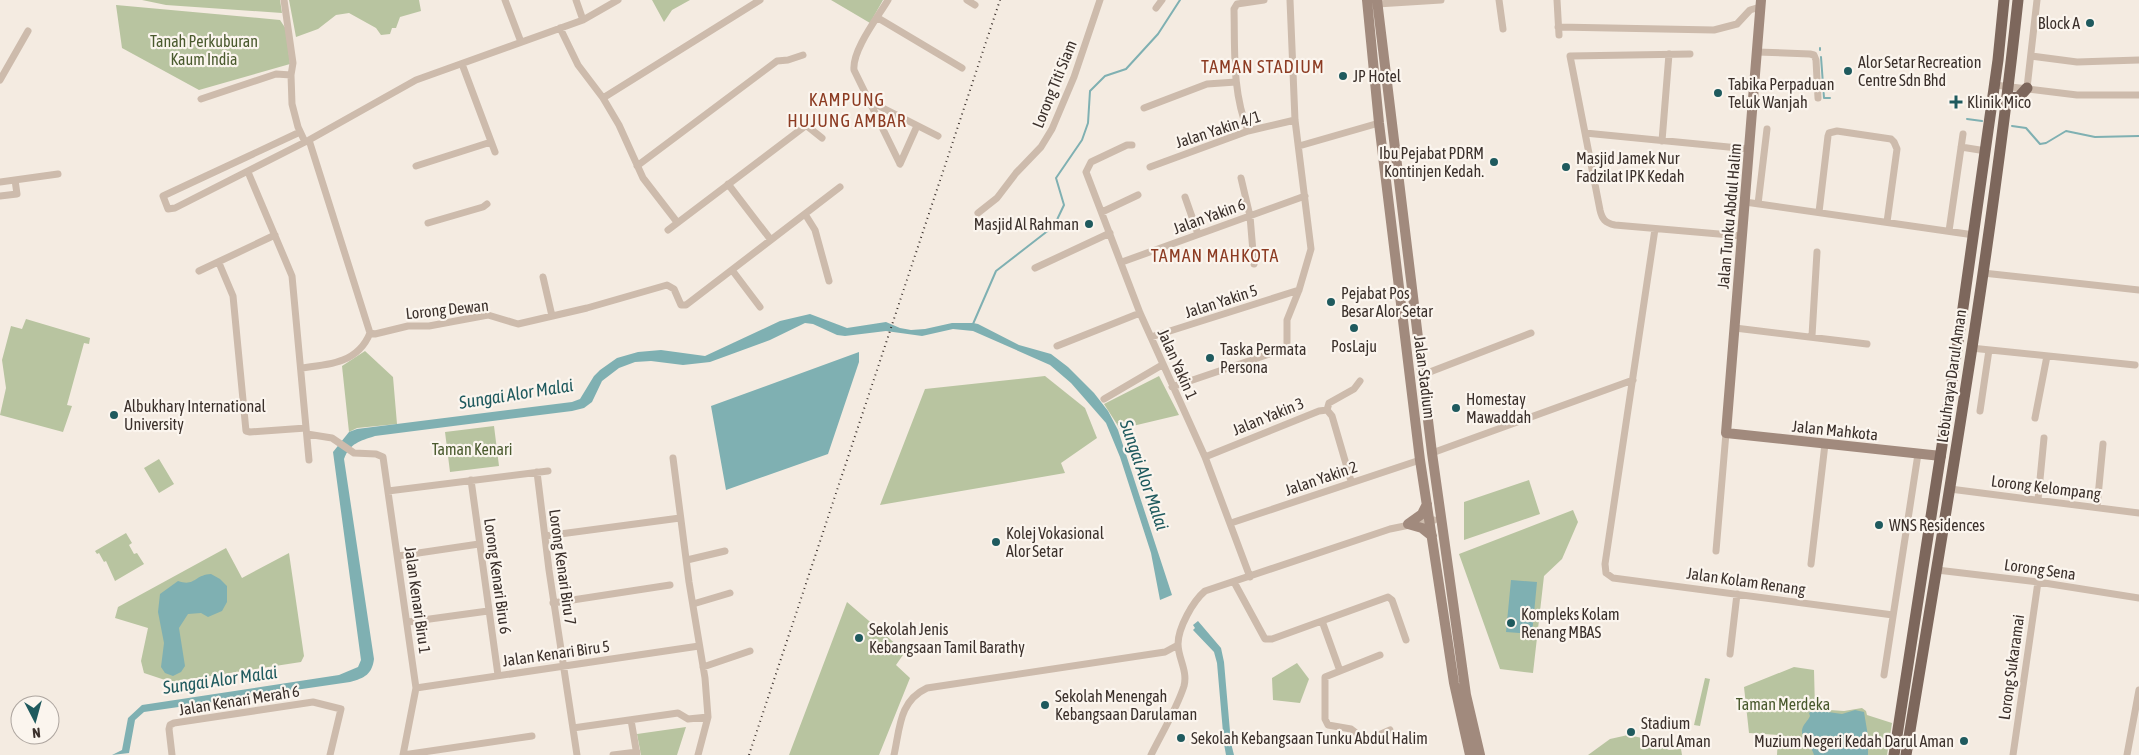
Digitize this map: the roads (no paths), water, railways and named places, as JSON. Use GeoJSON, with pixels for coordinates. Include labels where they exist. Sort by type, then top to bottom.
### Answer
{"type":"FeatureCollection","features":[{"type":"Feature","properties":{"kind":"main road","name":"Jalan Stadium"},"geometry":{"type":"LineString","coordinates":[[1367,0],[1379,123],[1420,460],[1454,683],[1470,755]]}},
{"type":"Feature","properties":{"kind":"main road","name":"Lebuhraya Darul Aman"},"geometry":{"type":"LineString","coordinates":[[1894,755],[1974,235],[1995,85],[2002,0]]}},
{"type":"Feature","properties":{"kind":"main road","name":"Lebuhraya Darul Aman"},"geometry":{"type":"LineString","coordinates":[[1906,755],[1971,348],[2008,92],[2018,0]]}},
{"type":"Feature","properties":{"kind":"main road","name":"Jalan Stadium"},"geometry":{"type":"LineString","coordinates":[[1377,2],[1441,519],[1466,695],[1480,755]]}},
{"type":"Feature","properties":{"kind":"main road","name":"Jalan Tunku Abdul Halim"},"geometry":{"type":"LineString","coordinates":[[1726,433],[1761,4]]}},
{"type":"Feature","properties":{"kind":"main road"},"geometry":{"type":"LineString","coordinates":[[2008,92],[2019,97],[2027,88]]}},
{"type":"Feature","properties":{"kind":"main road","name":"Jalan Mahkota"},"geometry":{"type":"LineString","coordinates":[[1726,433],[1941,456]]}},
{"type":"Feature","properties":{"kind":"main road"},"geometry":{"type":"LineString","coordinates":[[1408,524],[1422,514],[1427,504]]}},
{"type":"Feature","properties":{"kind":"main road"},"geometry":{"type":"LineString","coordinates":[[1408,524],[1422,528],[1432,536]]}},
{"type":"Feature","properties":{"kind":"street"},"geometry":{"type":"LineString","coordinates":[[284,0],[293,63],[290,74],[292,104],[300,132],[307,141],[370,333],[360,350],[345,360],[338,363],[301,368]]}},
{"type":"Feature","properties":{"kind":"street"},"geometry":{"type":"LineString","coordinates":[[505,0],[521,42]]}},
{"type":"Feature","properties":{"kind":"street"},"geometry":{"type":"LineString","coordinates":[[576,0],[583,20]]}},
{"type":"Feature","properties":{"kind":"street"},"geometry":{"type":"LineString","coordinates":[[300,132],[163,196],[168,209],[173,209],[248,172],[416,80],[583,20],[618,0]]}},
{"type":"Feature","properties":{"kind":"street"},"geometry":{"type":"LineString","coordinates":[[603,98],[760,0]]}},
{"type":"Feature","properties":{"kind":"street"},"geometry":{"type":"LineString","coordinates":[[888,0],[857,53],[854,64],[869,101],[900,164],[917,126]]}},
{"type":"Feature","properties":{"kind":"street"},"geometry":{"type":"LineString","coordinates":[[967,0],[975,5]]}},
{"type":"Feature","properties":{"kind":"street","name":"Lorong Titi Siam"},"geometry":{"type":"LineString","coordinates":[[978,213],[997,198],[1016,173],[1041,147],[1052,129],[1074,77],[1100,0]]}},
{"type":"Feature","properties":{"kind":"street"},"geometry":{"type":"LineString","coordinates":[[1156,8],[1162,0]]}},
{"type":"Feature","properties":{"kind":"street"},"geometry":{"type":"LineString","coordinates":[[1248,131],[1239,106],[1236,82],[1234,9],[1237,4],[1264,0]]}},
{"type":"Feature","properties":{"kind":"street"},"geometry":{"type":"LineString","coordinates":[[1172,387],[1284,349],[1288,342],[1287,320],[1310,256],[1296,120],[1290,0]]}},
{"type":"Feature","properties":{"kind":"street"},"geometry":{"type":"LineString","coordinates":[[1377,2],[1440,0]]}},
{"type":"Feature","properties":{"kind":"street"},"geometry":{"type":"LineString","coordinates":[[1499,0],[1502,29]]}},
{"type":"Feature","properties":{"kind":"street"},"geometry":{"type":"LineString","coordinates":[[1557,0],[1559,35]]}},
{"type":"Feature","properties":{"kind":"street"},"geometry":{"type":"LineString","coordinates":[[2037,0],[2027,88],[2077,96],[2139,95]]}},
{"type":"Feature","properties":{"kind":"street"},"geometry":{"type":"LineString","coordinates":[[1558,26],[1694,30],[1731,26],[1742,21],[1752,8],[1761,4]]}},
{"type":"Feature","properties":{"kind":"street"},"geometry":{"type":"LineString","coordinates":[[878,18],[962,68]]}},
{"type":"Feature","properties":{"kind":"street"},"geometry":{"type":"LineString","coordinates":[[560,28],[578,65],[603,98],[620,125],[643,178],[677,222]]}},
{"type":"Feature","properties":{"kind":"street"},"geometry":{"type":"LineString","coordinates":[[0,80],[28,31]]}},
{"type":"Feature","properties":{"kind":"street"},"geometry":{"type":"LineString","coordinates":[[1757,52],[1810,54],[1814,56],[1818,98]]}},
{"type":"Feature","properties":{"kind":"street"},"geometry":{"type":"LineString","coordinates":[[637,166],[777,62],[803,54]]}},
{"type":"Feature","properties":{"kind":"street"},"geometry":{"type":"LineString","coordinates":[[1662,141],[1669,54]]}},
{"type":"Feature","properties":{"kind":"street"},"geometry":{"type":"LineString","coordinates":[[1690,54],[1570,56],[1584,133],[1603,219],[1607,223],[1615,225],[1742,236]]}},
{"type":"Feature","properties":{"kind":"street"},"geometry":{"type":"LineString","coordinates":[[2031,56],[2077,62],[2139,60]]}},
{"type":"Feature","properties":{"kind":"street"},"geometry":{"type":"LineString","coordinates":[[462,64],[495,152]]}},
{"type":"Feature","properties":{"kind":"street"},"geometry":{"type":"LineString","coordinates":[[201,99],[276,74],[290,74]]}},
{"type":"Feature","properties":{"kind":"street"},"geometry":{"type":"LineString","coordinates":[[1144,108],[1207,84],[1236,82]]}},
{"type":"Feature","properties":{"kind":"street"},"geometry":{"type":"LineString","coordinates":[[1995,85],[2008,92]]}},
{"type":"Feature","properties":{"kind":"street"},"geometry":{"type":"LineString","coordinates":[[869,101],[938,136]]}},
{"type":"Feature","properties":{"kind":"street","name":"Jalan Yakin 4/1"},"geometry":{"type":"LineString","coordinates":[[1150,167],[1248,131],[1296,120]]}},
{"type":"Feature","properties":{"kind":"street"},"geometry":{"type":"LineString","coordinates":[[1299,146],[1379,123]]}},
{"type":"Feature","properties":{"kind":"street"},"geometry":{"type":"LineString","coordinates":[[668,230],[805,126],[822,138]]}},
{"type":"Feature","properties":{"kind":"street"},"geometry":{"type":"LineString","coordinates":[[1758,204],[1767,129]]}},
{"type":"Feature","properties":{"kind":"street"},"geometry":{"type":"LineString","coordinates":[[1818,212],[1828,136],[1830,133],[1837,131],[1891,139],[1894,142],[1897,149],[1887,222]]}},
{"type":"Feature","properties":{"kind":"street"},"geometry":{"type":"LineString","coordinates":[[1584,133],[1749,149]]}},
{"type":"Feature","properties":{"kind":"street"},"geometry":{"type":"LineString","coordinates":[[1949,231],[1963,134]]}},
{"type":"Feature","properties":{"kind":"street"},"geometry":{"type":"LineString","coordinates":[[416,166],[491,142]]}},
{"type":"Feature","properties":{"kind":"street","name":"Jalan Yakin 1"},"geometry":{"type":"LineString","coordinates":[[1132,145],[1127,145],[1091,162],[1086,172],[1140,313],[1205,456],[1250,577]]}},
{"type":"Feature","properties":{"kind":"street"},"geometry":{"type":"LineString","coordinates":[[1961,147],[1986,151]]}},
{"type":"Feature","properties":{"kind":"street"},"geometry":{"type":"LineString","coordinates":[[248,172],[292,276],[310,460]]}},
{"type":"Feature","properties":{"kind":"street"},"geometry":{"type":"LineString","coordinates":[[0,182],[58,174]]}},
{"type":"Feature","properties":{"kind":"street"},"geometry":{"type":"LineString","coordinates":[[1241,178],[1250,216],[1254,264]]}},
{"type":"Feature","properties":{"kind":"street"},"geometry":{"type":"LineString","coordinates":[[0,196],[17,194],[15,180]]}},
{"type":"Feature","properties":{"kind":"street"},"geometry":{"type":"LineString","coordinates":[[728,184],[771,240]]}},
{"type":"Feature","properties":{"kind":"street"},"geometry":{"type":"LineString","coordinates":[[760,307],[732,270],[840,187]]}},
{"type":"Feature","properties":{"kind":"street"},"geometry":{"type":"LineString","coordinates":[[1102,212],[1138,195]]}},
{"type":"Feature","properties":{"kind":"street","name":"Jalan Yakin 6"},"geometry":{"type":"LineString","coordinates":[[1122,262],[1305,196]]}},
{"type":"Feature","properties":{"kind":"street"},"geometry":{"type":"LineString","coordinates":[[1185,197],[1198,234]]}},
{"type":"Feature","properties":{"kind":"street"},"geometry":{"type":"LineString","coordinates":[[1745,202],[1974,235]]}},
{"type":"Feature","properties":{"kind":"street"},"geometry":{"type":"LineString","coordinates":[[428,223],[483,207],[487,204]]}},
{"type":"Feature","properties":{"kind":"street"},"geometry":{"type":"LineString","coordinates":[[805,214],[815,230],[829,281]]}},
{"type":"Feature","properties":{"kind":"street"},"geometry":{"type":"LineString","coordinates":[[1432,453],[1633,380],[1655,228]]}},
{"type":"Feature","properties":{"kind":"street"},"geometry":{"type":"LineString","coordinates":[[1035,268],[1110,233]]}},
{"type":"Feature","properties":{"kind":"street"},"geometry":{"type":"LineString","coordinates":[[199,271],[276,235]]}},
{"type":"Feature","properties":{"kind":"street"},"geometry":{"type":"LineString","coordinates":[[1812,336],[1817,252]]}},
{"type":"Feature","properties":{"kind":"street"},"geometry":{"type":"LineString","coordinates":[[219,263],[233,296],[246,431],[307,431]]}},
{"type":"Feature","properties":{"kind":"street","name":"Lorong Dewan"},"geometry":{"type":"LineString","coordinates":[[370,333],[375,334],[408,326],[429,326],[488,315],[514,324],[552,316],[667,285],[674,289],[683,306],[732,270]]}},
{"type":"Feature","properties":{"kind":"street"},"geometry":{"type":"LineString","coordinates":[[1982,273],[2139,290]]}},
{"type":"Feature","properties":{"kind":"street"},"geometry":{"type":"LineString","coordinates":[[543,277],[552,316]]}},
{"type":"Feature","properties":{"kind":"street","name":"Jalan Yakin 5"},"geometry":{"type":"LineString","coordinates":[[1151,337],[1299,290]]}},
{"type":"Feature","properties":{"kind":"street"},"geometry":{"type":"LineString","coordinates":[[1057,346],[1140,313]]}},
{"type":"Feature","properties":{"kind":"street"},"geometry":{"type":"LineString","coordinates":[[1735,328],[1867,344]]}},
{"type":"Feature","properties":{"kind":"street"},"geometry":{"type":"LineString","coordinates":[[1422,374],[1531,333]]}},
{"type":"Feature","properties":{"kind":"street"},"geometry":{"type":"LineString","coordinates":[[1971,348],[2135,365]]}},
{"type":"Feature","properties":{"kind":"street"},"geometry":{"type":"LineString","coordinates":[[1980,411],[1989,350]]}},
{"type":"Feature","properties":{"kind":"street"},"geometry":{"type":"LineString","coordinates":[[2035,418],[2047,356]]}},
{"type":"Feature","properties":{"kind":"street"},"geometry":{"type":"LineString","coordinates":[[1104,399],[1162,365]]}},
{"type":"Feature","properties":{"kind":"street","name":"Jalan Kolam Renang"},"geometry":{"type":"LineString","coordinates":[[1633,380],[1605,564],[1606,573],[1613,578],[1893,615]]}},
{"type":"Feature","properties":{"kind":"street"},"geometry":{"type":"LineString","coordinates":[[1327,410],[1329,403],[1354,389],[1360,381]]}},
{"type":"Feature","properties":{"kind":"street","name":"Jalan Yakin 3"},"geometry":{"type":"LineString","coordinates":[[1205,456],[1319,411],[1327,410],[1332,416],[1351,482]]}},
{"type":"Feature","properties":{"kind":"street","name":"Jalan Kenari Biru 1"},"geometry":{"type":"LineString","coordinates":[[307,431],[332,438],[351,451],[376,454],[383,457],[416,688],[403,755]]}},
{"type":"Feature","properties":{"kind":"street"},"geometry":{"type":"LineString","coordinates":[[1716,551],[1726,433]]}},
{"type":"Feature","properties":{"kind":"street"},"geometry":{"type":"LineString","coordinates":[[2038,500],[2044,438]]}},
{"type":"Feature","properties":{"kind":"street"},"geometry":{"type":"LineString","coordinates":[[1811,564],[1825,444]]}},
{"type":"Feature","properties":{"kind":"street"},"geometry":{"type":"LineString","coordinates":[[2097,507],[2103,444]]}},
{"type":"Feature","properties":{"kind":"street"},"geometry":{"type":"LineString","coordinates":[[1884,675],[1918,454]]}},
{"type":"Feature","properties":{"kind":"street"},"geometry":{"type":"LineString","coordinates":[[673,458],[680,518],[703,667],[708,717],[698,755]]}},
{"type":"Feature","properties":{"kind":"street","name":"Jalan Yakin 2"},"geometry":{"type":"LineString","coordinates":[[1231,523],[1420,460]]}},
{"type":"Feature","properties":{"kind":"street"},"geometry":{"type":"LineString","coordinates":[[388,491],[548,470]]}},
{"type":"Feature","properties":{"kind":"street","name":"Lorong Kenari Biru 7"},"geometry":{"type":"LineString","coordinates":[[537,472],[554,603],[577,755]]}},
{"type":"Feature","properties":{"kind":"street","name":"Lorong Kenari Biru 6"},"geometry":{"type":"LineString","coordinates":[[471,480],[498,676]]}},
{"type":"Feature","properties":{"kind":"street","name":"Lorong Kelompang"},"geometry":{"type":"LineString","coordinates":[[1950,489],[2139,513]]}},
{"type":"Feature","properties":{"kind":"street"},"geometry":{"type":"LineString","coordinates":[[545,536],[680,518]]}},
{"type":"Feature","properties":{"kind":"street"},"geometry":{"type":"LineString","coordinates":[[1151,755],[1184,686],[1185,678],[1178,644],[1191,606],[1198,596],[1205,591],[1408,524],[1441,519]]}},
{"type":"Feature","properties":{"kind":"street"},"geometry":{"type":"LineString","coordinates":[[398,556],[479,544]]}},
{"type":"Feature","properties":{"kind":"street"},"geometry":{"type":"LineString","coordinates":[[687,560],[725,551]]}},
{"type":"Feature","properties":{"kind":"street","name":"Lorong Sena"},"geometry":{"type":"LineString","coordinates":[[1937,570],[2038,582],[2139,598]]}},
{"type":"Feature","properties":{"kind":"street"},"geometry":{"type":"LineString","coordinates":[[1234,582],[1264,639],[1272,639],[1388,597],[1392,600],[1406,640]]}},
{"type":"Feature","properties":{"kind":"street","name":"Lorong Sukaramai"},"geometry":{"type":"LineString","coordinates":[[2013,755],[2038,582]]}},
{"type":"Feature","properties":{"kind":"street"},"geometry":{"type":"LineString","coordinates":[[554,603],[670,584]]}},
{"type":"Feature","properties":{"kind":"street"},"geometry":{"type":"LineString","coordinates":[[693,604],[730,593]]}},
{"type":"Feature","properties":{"kind":"street"},"geometry":{"type":"LineString","coordinates":[[1730,654],[1737,594]]}},
{"type":"Feature","properties":{"kind":"street"},"geometry":{"type":"LineString","coordinates":[[408,622],[488,610]]}},
{"type":"Feature","properties":{"kind":"street"},"geometry":{"type":"LineString","coordinates":[[1322,620],[1340,671]]}},
{"type":"Feature","properties":{"kind":"street"},"geometry":{"type":"LineString","coordinates":[[1165,652],[1178,644]]}},
{"type":"Feature","properties":{"kind":"street","name":"Jalan Kenari Biru 5"},"geometry":{"type":"LineString","coordinates":[[416,688],[699,646]]}},
{"type":"Feature","properties":{"kind":"street"},"geometry":{"type":"LineString","coordinates":[[703,667],[750,651]]}},
{"type":"Feature","properties":{"kind":"street"},"geometry":{"type":"LineString","coordinates":[[894,755],[906,705],[912,697],[927,688],[1165,652],[1181,656]]}},
{"type":"Feature","properties":{"kind":"street"},"geometry":{"type":"LineString","coordinates":[[1380,656],[1325,677],[1325,719],[1328,725],[1351,729],[1364,739],[1372,738],[1390,730]]}},
{"type":"Feature","properties":{"kind":"street"},"geometry":{"type":"LineString","coordinates":[[2127,755],[2139,690]]}},
{"type":"Feature","properties":{"kind":"street","name":"Jalan Kenari Merah 6"},"geometry":{"type":"LineString","coordinates":[[172,755],[170,725],[174,723],[313,702],[341,709],[330,755]]}},
{"type":"Feature","properties":{"kind":"street"},"geometry":{"type":"LineString","coordinates":[[574,728],[678,713],[685,718],[708,717]]}},
{"type":"Feature","properties":{"kind":"street"},"geometry":{"type":"LineString","coordinates":[[613,755],[637,753],[631,720]]}},
{"type":"Feature","properties":{"kind":"street"},"geometry":{"type":"LineString","coordinates":[[403,755],[532,736]]}},
{"type":"Feature","properties":{"kind":"water"},"geometry":{"type":"Polygon","coordinates":[[[810,314],[847,328],[886,322],[911,330],[952,323],[978,324],[1019,345],[1051,354],[1068,367],[1094,393],[1108,411],[1118,430],[1172,595],[1160,600],[1151,553],[1120,457],[1106,423],[1071,383],[1050,365],[973,331],[953,329],[922,336],[886,331],[845,336],[837,335],[813,324],[805,323],[770,340],[710,362],[683,365],[651,361],[635,362],[619,368],[602,381],[592,402],[584,408],[375,436],[356,443],[349,449],[344,459],[374,659],[372,668],[367,675],[350,682],[144,712],[135,720],[129,753],[112,755],[122,750],[128,718],[142,705],[339,675],[358,667],[361,660],[333,452],[349,432],[357,429],[572,402],[580,399],[594,376],[617,358],[638,352],[661,350],[705,356],[780,321],[810,314]]]}},
{"type":"Feature","properties":{"kind":"water"},"geometry":{"type":"Polygon","coordinates":[[[859,352],[859,362],[828,454],[726,490],[711,406],[859,352]]]}},
{"type":"Feature","properties":{"kind":"water"},"geometry":{"type":"Polygon","coordinates":[[[211,574],[227,586],[227,602],[222,611],[208,617],[201,613],[188,614],[179,628],[185,666],[181,672],[173,676],[165,673],[161,667],[164,643],[158,612],[160,594],[178,581],[188,583],[201,576],[211,574]]]}},
{"type":"Feature","properties":{"kind":"water"},"geometry":{"type":"Polygon","coordinates":[[[1511,580],[1537,582],[1532,634],[1506,632],[1511,580]]]}},
{"type":"Feature","properties":{"kind":"water"},"geometry":{"type":"Polygon","coordinates":[[[1198,621],[1221,648],[1224,662],[1231,743],[1234,755],[1226,755],[1217,663],[1214,652],[1193,630],[1195,628],[1193,625],[1198,621]]]}},
{"type":"Feature","properties":{"kind":"water"},"geometry":{"type":"Polygon","coordinates":[[[1814,710],[1842,714],[1855,710],[1864,712],[1868,736],[1868,755],[1814,755],[1803,737],[1802,730],[1810,716],[1809,713],[1814,710]]]}},
{"type":"Feature","properties":{"kind":"waterway"},"geometry":{"type":"LineString","coordinates":[[973,324],[996,271],[1054,226],[1064,205],[1056,178],[1082,140],[1088,123],[1090,91],[1105,76],[1126,69],[1158,34],[1180,0]]}},
{"type":"Feature","properties":{"kind":"waterway"},"geometry":{"type":"LineString","coordinates":[[1821,57],[1824,98],[1830,98]]}},
{"type":"Feature","properties":{"kind":"waterway"},"geometry":{"type":"LineString","coordinates":[[1967,119],[1982,121]]}},
{"type":"Feature","properties":{"kind":"waterway"},"geometry":{"type":"LineString","coordinates":[[2012,126],[2026,128],[2040,144],[2046,143],[2066,131],[2095,137],[2139,136]]}},
{"type":"Feature","properties":{"kind":"railway"},"geometry":{"type":"LineString","coordinates":[[749,755],[1000,0]]}},
{"type":"Feature","properties":{"kind":"place","name":"Block A"},"geometry":{"type":"Point","coordinates":[2090,23]}},
{"type":"Feature","properties":{"kind":"place","name":"Alor Setar Recreation Centre Sdn Bhd"},"geometry":{"type":"Point","coordinates":[1848,71]}},
{"type":"Feature","properties":{"kind":"place","name":"JP Hotel"},"geometry":{"type":"Point","coordinates":[1343,76]}},
{"type":"Feature","properties":{"kind":"place","name":"Tabika Perpaduan Teluk Wanjah"},"geometry":{"type":"Point","coordinates":[1718,93]}},
{"type":"Feature","properties":{"kind":"place","name":"Klinik Mico"},"geometry":{"type":"Point","coordinates":[1956,102]}},
{"type":"Feature","properties":{"kind":"place","name":"Ibu Pejabat PDRM Kontinjen Kedah."},"geometry":{"type":"Point","coordinates":[1494,162]}},
{"type":"Feature","properties":{"kind":"place","name":"Masjid Jamek Nur Fadzilat IPK Kedah"},"geometry":{"type":"Point","coordinates":[1566,167]}},
{"type":"Feature","properties":{"kind":"place","name":"Masjid Al Rahman"},"geometry":{"type":"Point","coordinates":[1089,224]}},
{"type":"Feature","properties":{"kind":"place","name":"Pejabat Pos Besar Alor Setar"},"geometry":{"type":"Point","coordinates":[1331,302]}},
{"type":"Feature","properties":{"kind":"place","name":"PosLaju"},"geometry":{"type":"Point","coordinates":[1354,328]}},
{"type":"Feature","properties":{"kind":"place","name":"Taska Permata Persona"},"geometry":{"type":"Point","coordinates":[1210,358]}},
{"type":"Feature","properties":{"kind":"place","name":"Homestay Mawaddah"},"geometry":{"type":"Point","coordinates":[1456,408]}},
{"type":"Feature","properties":{"kind":"place","name":"Albukhary International University"},"geometry":{"type":"Point","coordinates":[114,415]}},
{"type":"Feature","properties":{"kind":"place","name":"WNS Residences"},"geometry":{"type":"Point","coordinates":[1879,525]}},
{"type":"Feature","properties":{"kind":"place","name":"Kolej Vokasional Alor Setar"},"geometry":{"type":"Point","coordinates":[996,542]}},
{"type":"Feature","properties":{"kind":"place","name":"Kompleks Kolam Renang MBAS"},"geometry":{"type":"Point","coordinates":[1511,623]}},
{"type":"Feature","properties":{"kind":"place","name":"Sekolah Jenis Kebangsaan Tamil Barathy"},"geometry":{"type":"Point","coordinates":[859,638]}},
{"type":"Feature","properties":{"kind":"place","name":"Sekolah Menengah Kebangsaan Darulaman"},"geometry":{"type":"Point","coordinates":[1045,705]}},
{"type":"Feature","properties":{"kind":"place","name":"Stadium Darul Aman"},"geometry":{"type":"Point","coordinates":[1631,732]}},
{"type":"Feature","properties":{"kind":"place","name":"Sekolah Kebangsaan Tunku Abdul Halim"},"geometry":{"type":"Point","coordinates":[1181,738]}},
{"type":"Feature","properties":{"kind":"place","name":"Muzium Negeri Kedah Darul Aman"},"geometry":{"type":"Point","coordinates":[1964,741]}},
{"type":"Feature","properties":{"kind":"district","name":"TAMAN STADIUM"},"geometry":{"type":"Point","coordinates":[1263,67]}},
{"type":"Feature","properties":{"kind":"district","name":"KAMPUNG HUJUNG AMBAR"},"geometry":{"type":"Point","coordinates":[847,110]}},
{"type":"Feature","properties":{"kind":"district","name":"TAMAN MAHKOTA"},"geometry":{"type":"Point","coordinates":[1215,256]}},
{"type":"Feature","properties":{"kind":"park label","name":"Tanah Perkuburan Kaum India"},"geometry":{"type":"Point","coordinates":[204,50]}},
{"type":"Feature","properties":{"kind":"park label","name":"Taman Kenari"},"geometry":{"type":"Point","coordinates":[472,449]}},
{"type":"Feature","properties":{"kind":"park label","name":"Taman Merdeka"},"geometry":{"type":"Point","coordinates":[1783,704]}},
{"type":"Feature","properties":{"kind":"water label","name":"Sungai Alor Malai"},"geometry":{"type":"Point","coordinates":[516,394]}},
{"type":"Feature","properties":{"kind":"water label","name":"Sungai Alor Malai"},"geometry":{"type":"Point","coordinates":[1144,475]}},
{"type":"Feature","properties":{"kind":"water label","name":"Sungai Alor Malai"},"geometry":{"type":"Point","coordinates":[220,680]}}]}
